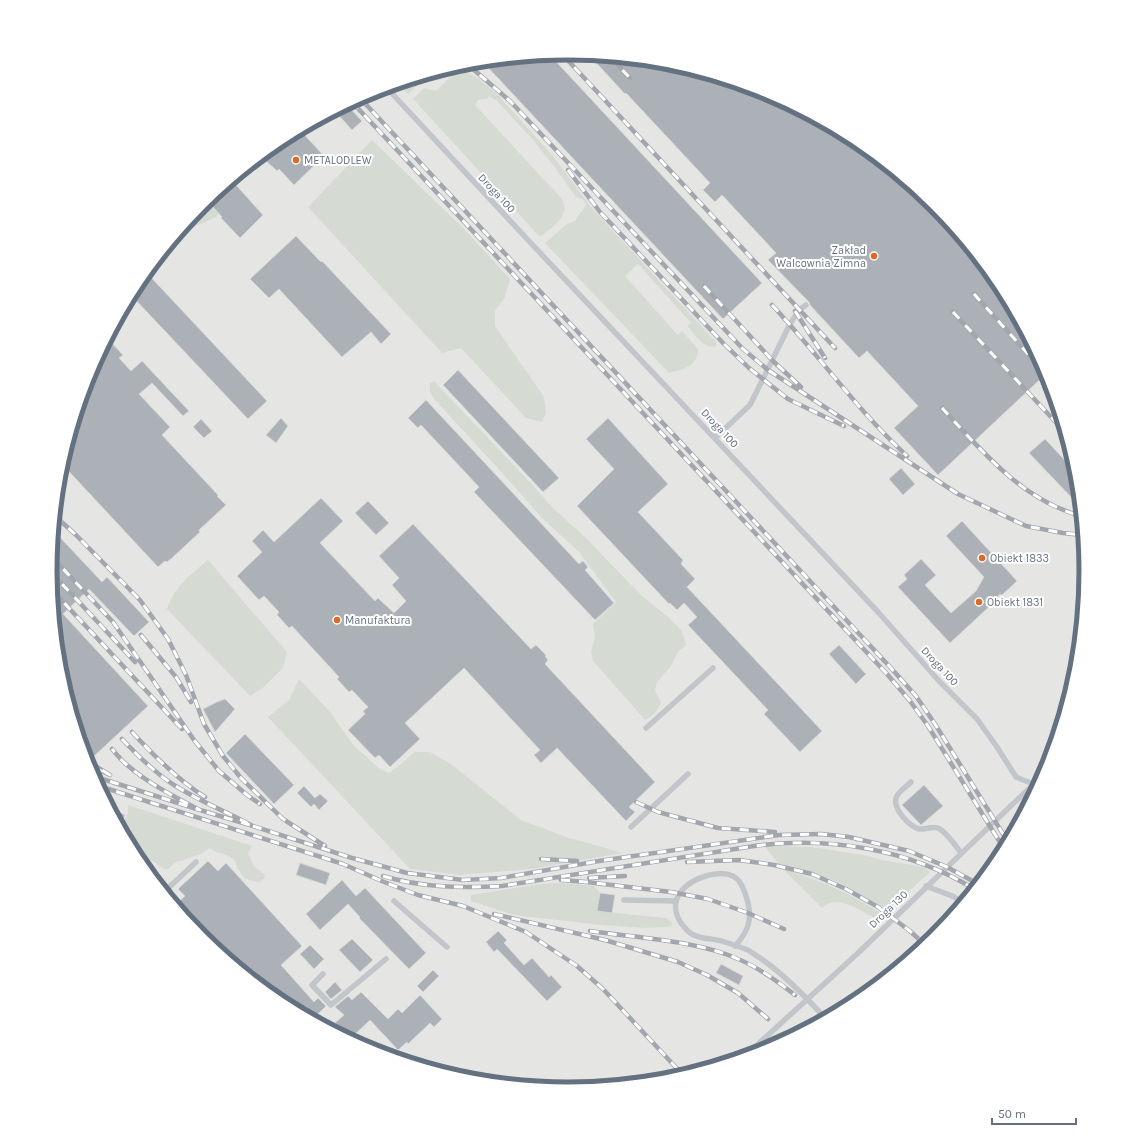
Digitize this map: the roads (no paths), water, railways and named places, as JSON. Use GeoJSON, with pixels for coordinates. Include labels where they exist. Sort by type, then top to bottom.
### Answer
{"type":"FeatureCollection","features":[{"type":"Feature","properties":{"kind":"lane","name":"Droga 100"},"geometry":{"type":"LineString","coordinates":[[391,92],[522,234],[878,612],[939,681],[977,719],[1016,777],[1032,784]]}},
{"type":"Feature","properties":{"kind":"lane"},"geometry":{"type":"LineString","coordinates":[[715,438],[750,405],[790,324],[800,310],[806,305]]}},
{"type":"Feature","properties":{"kind":"lane"},"geometry":{"type":"LineString","coordinates":[[646,728],[713,668]]}},
{"type":"Feature","properties":{"kind":"lane"},"geometry":{"type":"LineString","coordinates":[[631,828],[688,774]]}},
{"type":"Feature","properties":{"kind":"lane"},"geometry":{"type":"LineString","coordinates":[[911,782],[898,794],[896,798],[895,802],[899,812],[912,826],[919,829],[935,827],[941,830],[961,853]]}},
{"type":"Feature","properties":{"kind":"lane","name":"Droga 130"},"geometry":{"type":"LineString","coordinates":[[756,1046],[852,958],[961,853],[1028,792]]}},
{"type":"Feature","properties":{"kind":"lane"},"geometry":{"type":"LineString","coordinates":[[168,888],[196,862]]}},
{"type":"Feature","properties":{"kind":"lane"},"geometry":{"type":"LineString","coordinates":[[735,946],[743,937],[748,926],[750,914],[748,900],[743,887],[735,877],[723,873],[710,874],[689,884],[681,892],[676,901],[675,911],[686,930],[694,935],[723,942],[749,951],[779,971],[822,1015]]}},
{"type":"Feature","properties":{"kind":"lane"},"geometry":{"type":"LineString","coordinates":[[926,886],[959,900]]}},
{"type":"Feature","properties":{"kind":"lane"},"geometry":{"type":"LineString","coordinates":[[624,900],[676,901]]}},
{"type":"Feature","properties":{"kind":"lane"},"geometry":{"type":"LineString","coordinates":[[394,901],[447,947]]}},
{"type":"Feature","properties":{"kind":"lane"},"geometry":{"type":"LineString","coordinates":[[322,974],[312,985],[331,1005],[386,959]]}},
{"type":"Feature","properties":{"kind":"railway"},"geometry":{"type":"LineString","coordinates":[[568,60],[835,348]]}},
{"type":"Feature","properties":{"kind":"railway"},"geometry":{"type":"LineString","coordinates":[[615,62],[630,78]]}},
{"type":"Feature","properties":{"kind":"railway"},"geometry":{"type":"LineString","coordinates":[[473,69],[510,101],[743,349],[768,370],[958,494],[1026,526],[1078,535]]}},
{"type":"Feature","properties":{"kind":"railway"},"geometry":{"type":"LineString","coordinates":[[364,103],[916,696],[1005,837]]}},
{"type":"Feature","properties":{"kind":"railway"},"geometry":{"type":"LineString","coordinates":[[356,106],[887,674],[910,701],[928,726],[1000,843]]}},
{"type":"Feature","properties":{"kind":"railway"},"geometry":{"type":"LineString","coordinates":[[568,170],[600,212],[723,343],[749,368],[788,399],[844,426]]}},
{"type":"Feature","properties":{"kind":"railway"},"geometry":{"type":"LineString","coordinates":[[704,286],[773,361],[801,387]]}},
{"type":"Feature","properties":{"kind":"railway"},"geometry":{"type":"LineString","coordinates":[[974,294],[1032,359]]}},
{"type":"Feature","properties":{"kind":"railway"},"geometry":{"type":"LineString","coordinates":[[772,305],[854,401],[907,456]]}},
{"type":"Feature","properties":{"kind":"railway"},"geometry":{"type":"LineString","coordinates":[[795,311],[825,358]]}},
{"type":"Feature","properties":{"kind":"railway"},"geometry":{"type":"LineString","coordinates":[[953,312],[1057,424]]}},
{"type":"Feature","properties":{"kind":"railway"},"geometry":{"type":"LineString","coordinates":[[942,408],[972,441],[1004,472],[1040,498],[1060,509],[1076,514]]}},
{"type":"Feature","properties":{"kind":"railway"},"geometry":{"type":"LineString","coordinates":[[60,520],[140,600],[168,639],[186,675],[204,724],[223,756],[241,778],[283,819],[325,846]]}},
{"type":"Feature","properties":{"kind":"railway"},"geometry":{"type":"LineString","coordinates":[[57,563],[113,622],[194,740],[219,771],[260,804]]}},
{"type":"Feature","properties":{"kind":"railway"},"geometry":{"type":"LineString","coordinates":[[57,579],[135,662]]}},
{"type":"Feature","properties":{"kind":"railway"},"geometry":{"type":"LineString","coordinates":[[58,596],[182,729]]}},
{"type":"Feature","properties":{"kind":"railway"},"geometry":{"type":"LineString","coordinates":[[141,635],[176,677],[191,702]]}},
{"type":"Feature","properties":{"kind":"railway"},"geometry":{"type":"LineString","coordinates":[[132,732],[167,767],[185,783],[205,797]]}},
{"type":"Feature","properties":{"kind":"railway"},"geometry":{"type":"LineString","coordinates":[[122,739],[147,764],[174,785],[253,826],[200,810]]}},
{"type":"Feature","properties":{"kind":"railway"},"geometry":{"type":"LineString","coordinates":[[101,779],[200,810],[162,790],[135,772],[112,749]]}},
{"type":"Feature","properties":{"kind":"railway"},"geometry":{"type":"LineString","coordinates":[[96,766],[110,775],[97,769]]}},
{"type":"Feature","properties":{"kind":"railway"},"geometry":{"type":"LineString","coordinates":[[106,788],[343,864],[418,895],[463,906],[526,932],[577,966],[603,989],[678,1070]]}},
{"type":"Feature","properties":{"kind":"railway"},"geometry":{"type":"LineString","coordinates":[[636,802],[658,812],[718,828],[775,832]]}},
{"type":"Feature","properties":{"kind":"railway"},"geometry":{"type":"LineString","coordinates":[[253,826],[352,858],[407,873],[463,880],[501,878],[599,861],[779,835],[821,834],[849,837],[909,851],[947,867],[973,881]]}},
{"type":"Feature","properties":{"kind":"railway"},"geometry":{"type":"LineString","coordinates":[[383,876],[427,885],[472,887],[502,886],[754,846],[782,843],[811,843],[868,849],[896,855],[949,875],[969,886]]}},
{"type":"Feature","properties":{"kind":"railway"},"geometry":{"type":"LineString","coordinates":[[541,859],[577,861]]}},
{"type":"Feature","properties":{"kind":"railway"},"geometry":{"type":"LineString","coordinates":[[687,862],[739,860],[774,865],[812,874],[846,889],[878,907],[920,940]]}},
{"type":"Feature","properties":{"kind":"railway"},"geometry":{"type":"LineString","coordinates":[[589,878],[625,876]]}},
{"type":"Feature","properties":{"kind":"railway"},"geometry":{"type":"LineString","coordinates":[[561,880],[671,892],[708,899],[748,913],[784,929]]}},
{"type":"Feature","properties":{"kind":"railway"},"geometry":{"type":"LineString","coordinates":[[494,914],[605,940],[678,962],[707,975],[738,993],[768,1019]]}},
{"type":"Feature","properties":{"kind":"railway"},"geometry":{"type":"LineString","coordinates":[[590,931],[666,940],[721,953],[745,962],[760,970],[795,995]]}},
{"type":"Feature","properties":{"kind":"place","name":"METALODLEW"},"geometry":{"type":"Point","coordinates":[296,160]}},
{"type":"Feature","properties":{"kind":"place","name":"Zakład Walcownia Zimna"},"geometry":{"type":"Point","coordinates":[874,256]}},
{"type":"Feature","properties":{"kind":"place","name":"Obiekt 1833"},"geometry":{"type":"Point","coordinates":[982,558]}},
{"type":"Feature","properties":{"kind":"place","name":"Obiekt 1831"},"geometry":{"type":"Point","coordinates":[979,602]}},
{"type":"Feature","properties":{"kind":"place","name":"Manufaktura"},"geometry":{"type":"Point","coordinates":[337,620]}}]}
